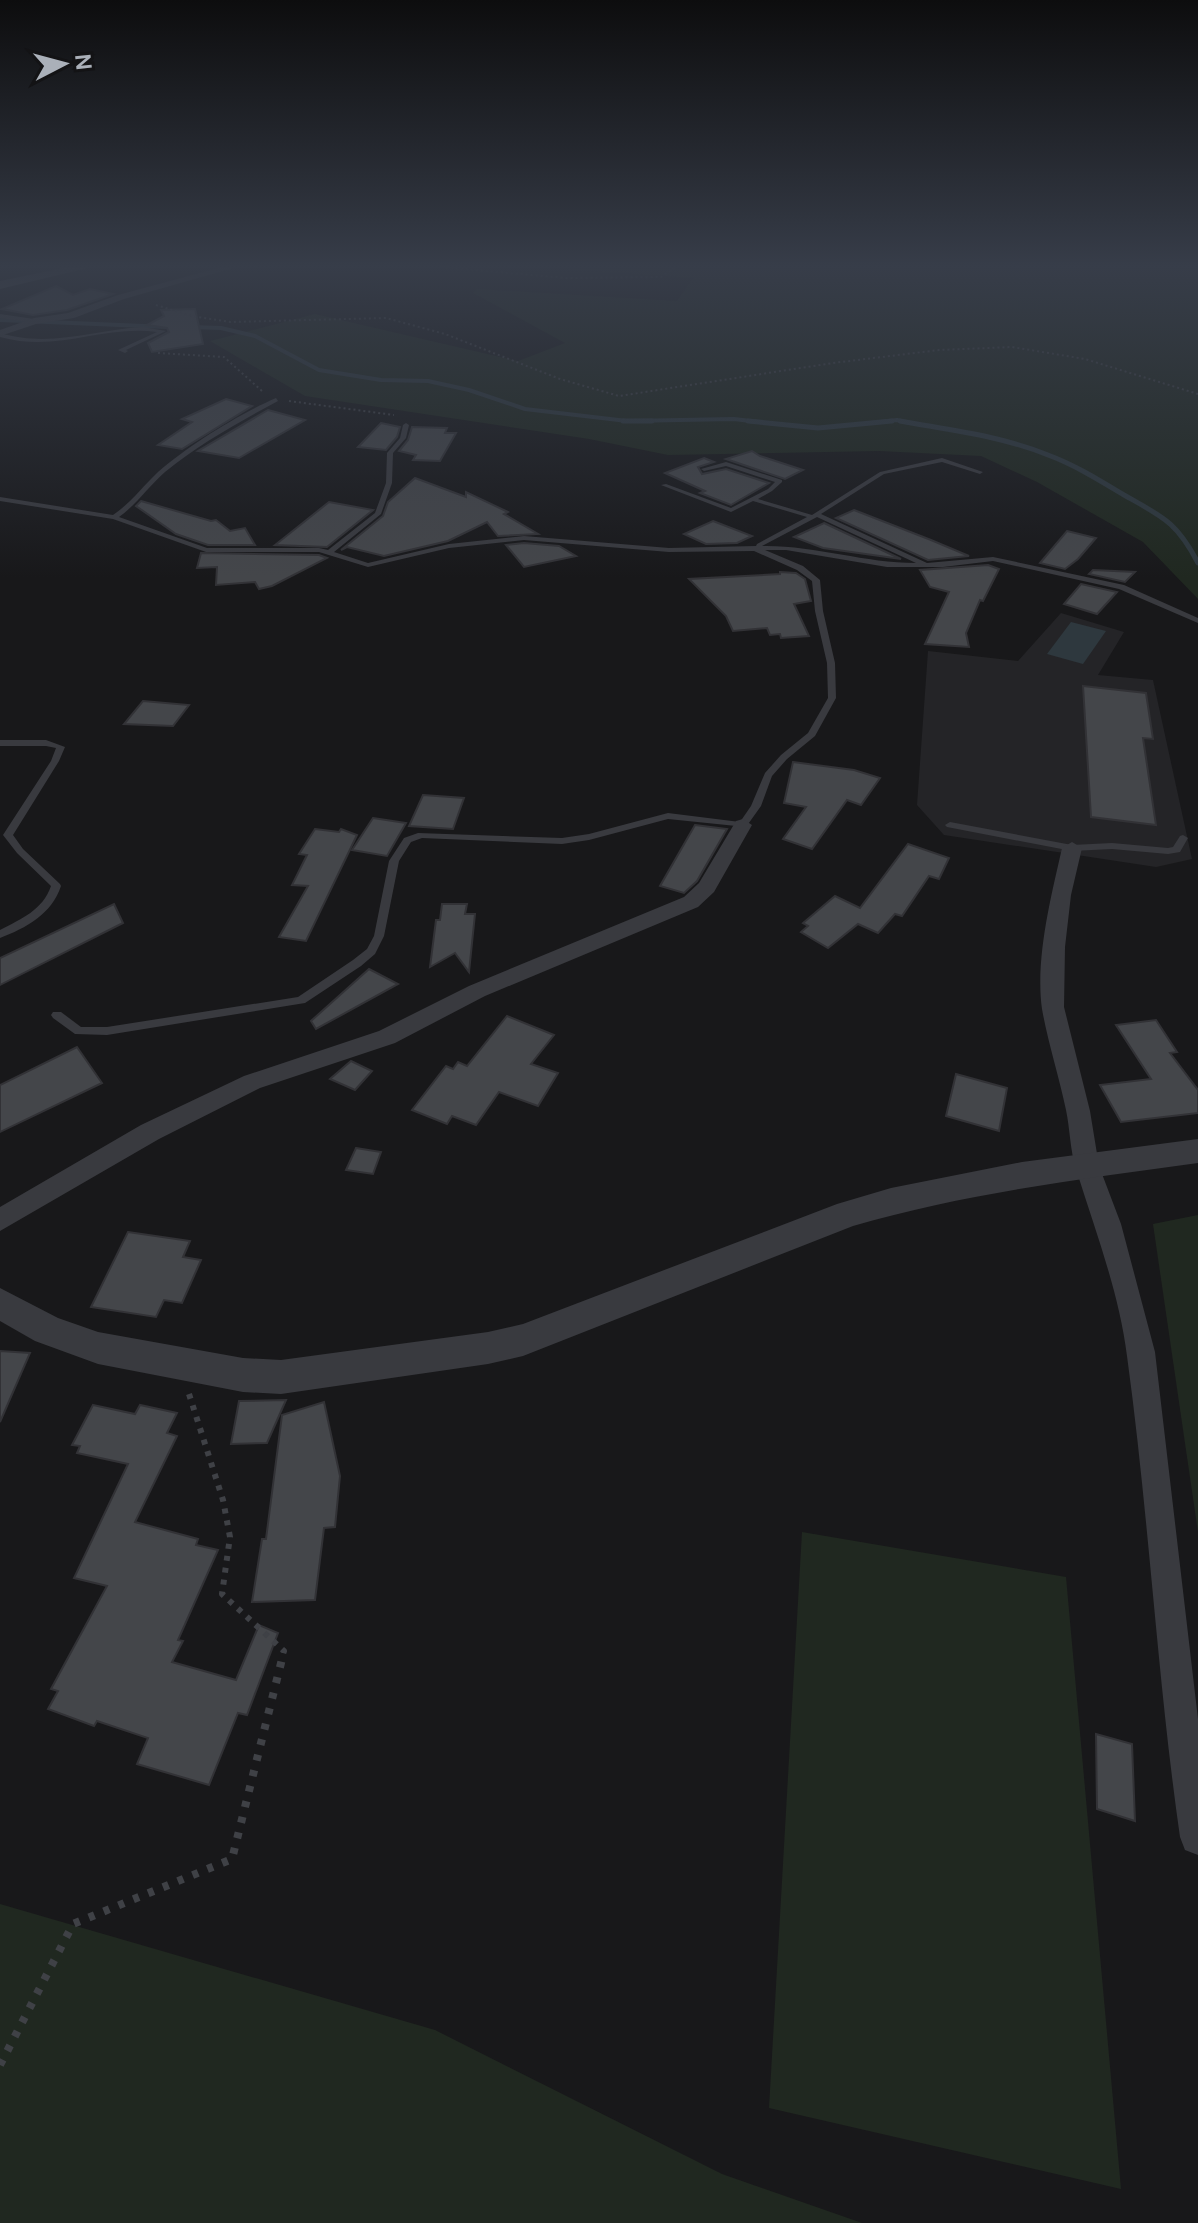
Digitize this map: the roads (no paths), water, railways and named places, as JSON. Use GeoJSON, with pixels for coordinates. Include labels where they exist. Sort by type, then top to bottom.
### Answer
{"type":"FeatureCollection","features":[{"type":"Feature","properties":{"kind":"street"},"geometry":{"type":"LineString","coordinates":[[0,1220],[150,1132],[232,1091],[285,1069],[387,1037],[477,991],[691,902],[707,887],[743,825]]}},
{"type":"Feature","properties":{"kind":"street"},"geometry":{"type":"LineString","coordinates":[[1072,848],[1061,895],[1054,947],[1053,1007],[1078,1111],[1087,1166],[1108,1224],[1141,1352],[1164,1541],[1179,1708],[1198,1837]]}},
{"type":"Feature","properties":{"kind":"street"},"geometry":{"type":"LineString","coordinates":[[0,1303],[19,1316],[98,1348],[243,1375],[281,1377],[488,1348],[570,1323],[818,1225],[898,1198],[970,1182],[1198,1151]]}},
{"type":"Feature","properties":{"kind":"lane"},"geometry":{"type":"LineString","coordinates":[[114,517],[131,506],[171,465],[216,434],[276,400]]}},
{"type":"Feature","properties":{"kind":"lane"},"geometry":{"type":"LineString","coordinates":[[330,552],[378,514],[389,483],[390,453],[403,438],[406,425]]}},
{"type":"Feature","properties":{"kind":"lane"},"geometry":{"type":"LineString","coordinates":[[753,548],[815,516],[882,473],[942,460],[980,472]]}},
{"type":"Feature","properties":{"kind":"lane"},"geometry":{"type":"LineString","coordinates":[[664,485],[731,510],[780,481],[726,464],[704,469]]}},
{"type":"Feature","properties":{"kind":"lane"},"geometry":{"type":"LineString","coordinates":[[753,499],[815,516],[926,565]]}},
{"type":"Feature","properties":{"kind":"lane"},"geometry":{"type":"LineString","coordinates":[[0,502],[114,517],[206,550],[330,552],[368,565],[471,542],[524,538],[658,550],[786,548],[887,565],[986,559],[1121,587],[1198,621]]}},
{"type":"Feature","properties":{"kind":"lane"},"geometry":{"type":"LineString","coordinates":[[57,1015],[79,1031],[107,1031],[301,1000],[371,951],[379,936],[394,861],[407,840],[421,835],[562,841],[668,816],[743,825],[756,806],[768,775],[812,734],[826,714],[833,690],[816,580],[800,568],[753,548]]}},
{"type":"Feature","properties":{"kind":"lane"},"geometry":{"type":"LineString","coordinates":[[0,743],[46,743],[61,747],[8,835],[56,886],[54,895],[43,909],[0,934]]}},
{"type":"Feature","properties":{"kind":"lane"},"geometry":{"type":"LineString","coordinates":[[950,825],[1072,848],[1112,846],[1168,851],[1177,850],[1183,838]]}},
{"type":"Feature","properties":{"kind":"waterway"},"geometry":{"type":"LineString","coordinates":[[324,371],[381,380],[428,381],[469,390],[525,409],[627,421]]}},
{"type":"Feature","properties":{"kind":"waterway"},"geometry":{"type":"LineString","coordinates":[[627,421],[734,419],[762,422]]}},
{"type":"Feature","properties":{"kind":"waterway"},"geometry":{"type":"LineString","coordinates":[[627,421],[652,421]]}},
{"type":"Feature","properties":{"kind":"waterway"},"geometry":{"type":"LineString","coordinates":[[748,421],[762,422]]}},
{"type":"Feature","properties":{"kind":"waterway"},"geometry":{"type":"LineString","coordinates":[[876,422],[892,421]]}},
{"type":"Feature","properties":{"kind":"waterway"},"geometry":{"type":"LineString","coordinates":[[900,421],[906,422]]}},
{"type":"Feature","properties":{"kind":"waterway"},"geometry":{"type":"LineString","coordinates":[[762,422],[818,428],[876,422]]}},
{"type":"Feature","properties":{"kind":"waterway"},"geometry":{"type":"LineString","coordinates":[[762,422],[767,423]]}},
{"type":"Feature","properties":{"kind":"waterway"},"geometry":{"type":"LineString","coordinates":[[872,423],[876,422]]}},
{"type":"Feature","properties":{"kind":"waterway"},"geometry":{"type":"LineString","coordinates":[[876,422],[906,422]]}},
{"type":"Feature","properties":{"kind":"waterway"},"geometry":{"type":"LineString","coordinates":[[906,422],[994,438],[1068,463],[1168,522],[1183,538],[1198,563]]}},
{"type":"Feature","properties":{"kind":"waterway"},"geometry":{"type":"LineString","coordinates":[[906,422],[910,423]]}}]}
